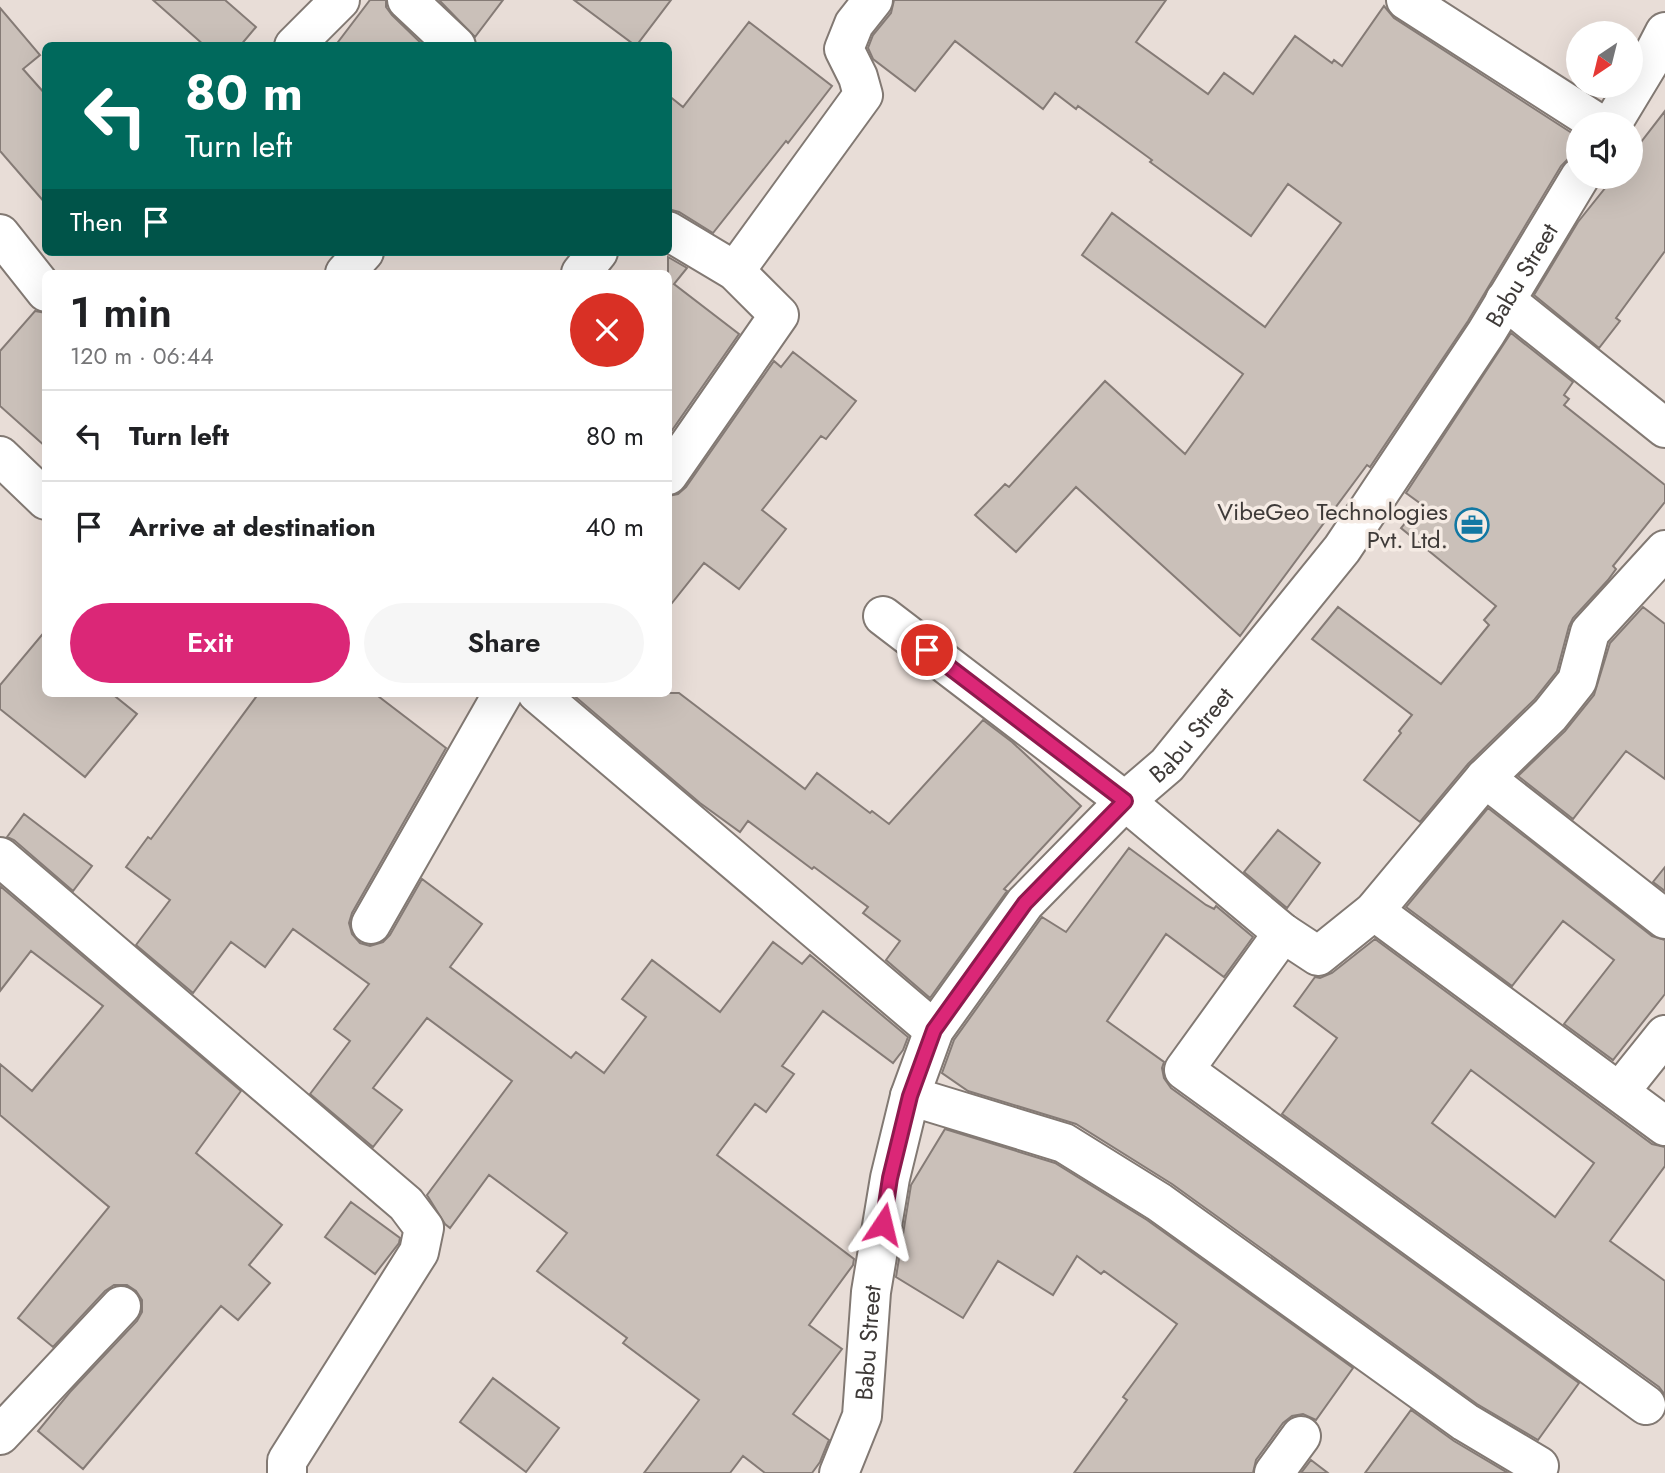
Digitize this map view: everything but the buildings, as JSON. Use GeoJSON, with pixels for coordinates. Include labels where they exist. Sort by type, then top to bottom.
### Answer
{"type":"FeatureCollection","features":[{"type":"Feature","properties":{"kind":"street"},"geometry":{"type":"LineString","coordinates":[[298,42],[340,0]]}},
{"type":"Feature","properties":{"kind":"street"},"geometry":{"type":"LineString","coordinates":[[407,0],[452,42]]}},
{"type":"Feature","properties":{"kind":"street"},"geometry":{"type":"LineString","coordinates":[[735,271],[863,96],[858,77],[844,50],[854,24],[873,0]]}},
{"type":"Feature","properties":{"kind":"street"},"geometry":{"type":"LineString","coordinates":[[1406,0],[1580,112]]}},
{"type":"Feature","properties":{"kind":"street"},"geometry":{"type":"LineString","coordinates":[[1619,112],[1665,32]]}},
{"type":"Feature","properties":{"kind":"street","name":"Babu Street"},"geometry":{"type":"LineString","coordinates":[[839,1473],[862,1416],[871,1292],[890,1178],[910,1096],[934,1030],[1025,903],[1125,801],[1167,765],[1342,549],[1505,300],[1573,189]]}},
{"type":"Feature","properties":{"kind":"street"},"geometry":{"type":"LineString","coordinates":[[672,233],[735,271],[779,315],[672,469]]}},
{"type":"Feature","properties":{"kind":"street"},"geometry":{"type":"LineString","coordinates":[[0,234],[42,287]]}},
{"type":"Feature","properties":{"kind":"street"},"geometry":{"type":"LineString","coordinates":[[348,270],[360,256]]}},
{"type":"Feature","properties":{"kind":"street"},"geometry":{"type":"LineString","coordinates":[[583,270],[595,256]]}},
{"type":"Feature","properties":{"kind":"street"},"geometry":{"type":"LineString","coordinates":[[1505,300],[1665,428]]}},
{"type":"Feature","properties":{"kind":"street"},"geometry":{"type":"LineString","coordinates":[[0,456],[42,496]]}},
{"type":"Feature","properties":{"kind":"street"},"geometry":{"type":"LineString","coordinates":[[883,616],[1125,801],[1283,933],[1318,956],[1374,911],[1485,778],[1542,723],[1577,681],[1590,632],[1665,551]]}},
{"type":"Feature","properties":{"kind":"street"},"geometry":{"type":"LineString","coordinates":[[371,923],[501,697]]}},
{"type":"Feature","properties":{"kind":"street"},"geometry":{"type":"LineString","coordinates":[[542,697],[934,1030]]}},
{"type":"Feature","properties":{"kind":"street"},"geometry":{"type":"LineString","coordinates":[[1485,778],[1665,919]]}},
{"type":"Feature","properties":{"kind":"street"},"geometry":{"type":"LineString","coordinates":[[0,857],[406,1204],[424,1228],[419,1252],[287,1461],[287,1473]]}},
{"type":"Feature","properties":{"kind":"street"},"geometry":{"type":"LineString","coordinates":[[1374,911],[1665,1126]]}},
{"type":"Feature","properties":{"kind":"street"},"geometry":{"type":"LineString","coordinates":[[1283,933],[1184,1070],[1646,1405]]}},
{"type":"Feature","properties":{"kind":"street"},"geometry":{"type":"LineString","coordinates":[[1620,1091],[1665,1035]]}},
{"type":"Feature","properties":{"kind":"street"},"geometry":{"type":"LineString","coordinates":[[910,1096],[1064,1143],[1083,1153],[1159,1202],[1465,1422],[1539,1466]]}},
{"type":"Feature","properties":{"kind":"street"},"geometry":{"type":"LineString","coordinates":[[0,1435],[121,1306]]}},
{"type":"Feature","properties":{"kind":"street"},"geometry":{"type":"LineString","coordinates":[[1274,1473],[1301,1436]]}},
{"type":"Feature","properties":{"kind":"place","name":"VibeGeo Technologies Pvt. Ltd."},"geometry":{"type":"Point","coordinates":[1472,525]}},
{"type":"Feature","properties":{"kind":"route"},"geometry":{"type":"LineString","coordinates":[[883,1224],[890,1178],[910,1096],[934,1030],[1025,903],[1125,801],[927,650]]}}]}
